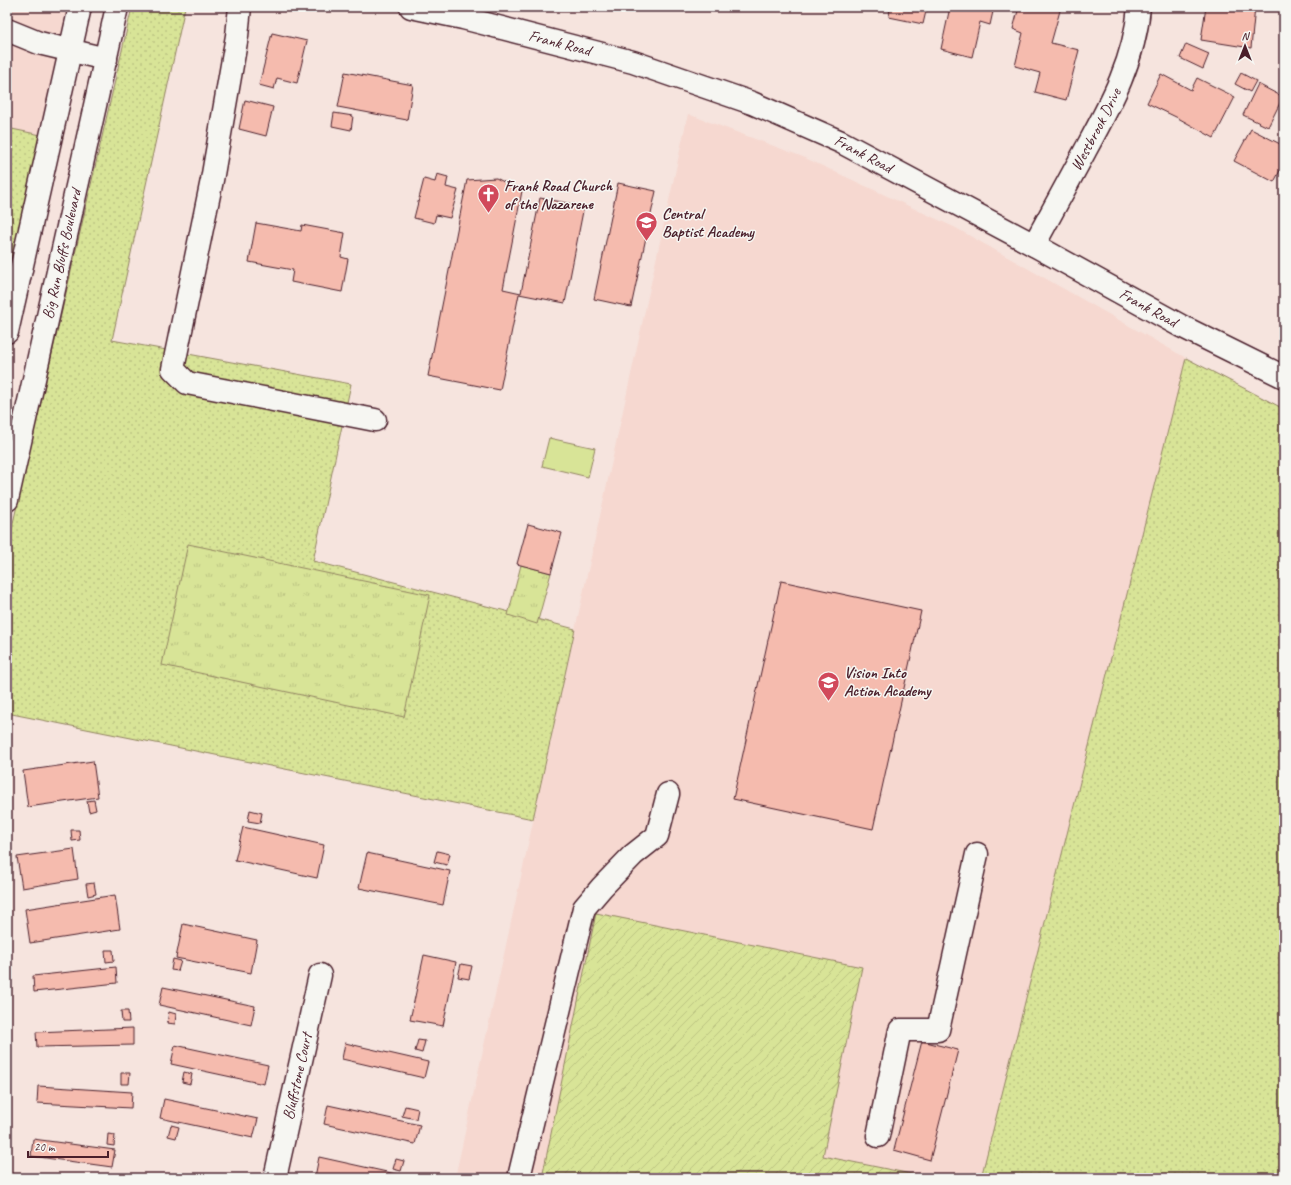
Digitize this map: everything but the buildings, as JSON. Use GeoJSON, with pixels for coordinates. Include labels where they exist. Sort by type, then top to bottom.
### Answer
{"type":"FeatureCollection","features":[{"type":"Feature","properties":{"kind":"street"},"geometry":{"type":"LineString","coordinates":[[7,332],[80,7]]}},
{"type":"Feature","properties":{"kind":"street","name":"Big Run Bluffs Boulevard"},"geometry":{"type":"LineString","coordinates":[[7,500],[117,7]]}},
{"type":"Feature","properties":{"kind":"street"},"geometry":{"type":"LineString","coordinates":[[240,7],[237,36],[212,180],[173,369],[187,383],[375,420]]}},
{"type":"Feature","properties":{"kind":"street","name":"Frank Road"},"geometry":{"type":"LineString","coordinates":[[411,7],[463,18],[632,62],[752,103],[841,142],[1034,245],[1181,326],[1284,377]]}},
{"type":"Feature","properties":{"kind":"street","name":"Westbrook Drive"},"geometry":{"type":"LineString","coordinates":[[1034,245],[1110,105],[1127,66],[1138,27],[1139,7]]}},
{"type":"Feature","properties":{"kind":"street"},"geometry":{"type":"LineString","coordinates":[[7,30],[39,43],[106,59]]}},
{"type":"Feature","properties":{"kind":"street"},"geometry":{"type":"LineString","coordinates":[[520,1173],[584,908],[632,855],[657,836],[668,794]]}},
{"type":"Feature","properties":{"kind":"street"},"geometry":{"type":"LineString","coordinates":[[878,1136],[900,1030],[938,1030],[977,854]]}},
{"type":"Feature","properties":{"kind":"street","name":"Bluffstone Court"},"geometry":{"type":"LineString","coordinates":[[275,1178],[320,975]]}},
{"type":"Feature","properties":{"kind":"shaded area"},"geometry":{"type":"Polygon","coordinates":[[[7,7],[72,7],[41,135],[7,128],[7,7]]]}},
{"type":"Feature","properties":{"kind":"shaded area","name":"Vision Into Action Academy"},"geometry":{"type":"Polygon","coordinates":[[[688,114],[803,157],[956,228],[1186,358],[981,1178],[455,1178],[688,114]]]}},
{"type":"Feature","properties":{"kind":"green space"},"geometry":{"type":"Polygon","coordinates":[[[132,7],[185,7],[112,340],[351,384],[313,561],[575,629],[533,819],[7,713],[7,549],[132,7]]]}},
{"type":"Feature","properties":{"kind":"green space"},"geometry":{"type":"Polygon","coordinates":[[[7,128],[41,135],[7,286],[7,128]]]}},
{"type":"Feature","properties":{"kind":"green space"},"geometry":{"type":"Polygon","coordinates":[[[1186,358],[1284,409],[1284,1178],[981,1178],[1186,358]]]}},
{"type":"Feature","properties":{"kind":"green space"},"geometry":{"type":"Polygon","coordinates":[[[549,438],[595,448],[588,477],[542,466],[549,438]]]}},
{"type":"Feature","properties":{"kind":"green space"},"geometry":{"type":"Polygon","coordinates":[[[188,544],[430,595],[404,717],[162,665],[188,544]]]}},
{"type":"Feature","properties":{"kind":"green space"},"geometry":{"type":"Polygon","coordinates":[[[521,565],[551,573],[537,624],[508,615],[521,565]]]}},
{"type":"Feature","properties":{"kind":"green space"},"geometry":{"type":"Polygon","coordinates":[[[596,913],[862,967],[823,1156],[931,1178],[542,1178],[596,913]]]}},
{"type":"Feature","properties":{"kind":"place","name":"Frank Road Church of the Nazarene"},"geometry":{"type":"Point","coordinates":[488,214]}},
{"type":"Feature","properties":{"kind":"place","name":"Central Baptist Academy"},"geometry":{"type":"Point","coordinates":[647,242]}},
{"type":"Feature","properties":{"kind":"place","name":"Vision Into Action Academy"},"geometry":{"type":"Point","coordinates":[829,702]}}]}
